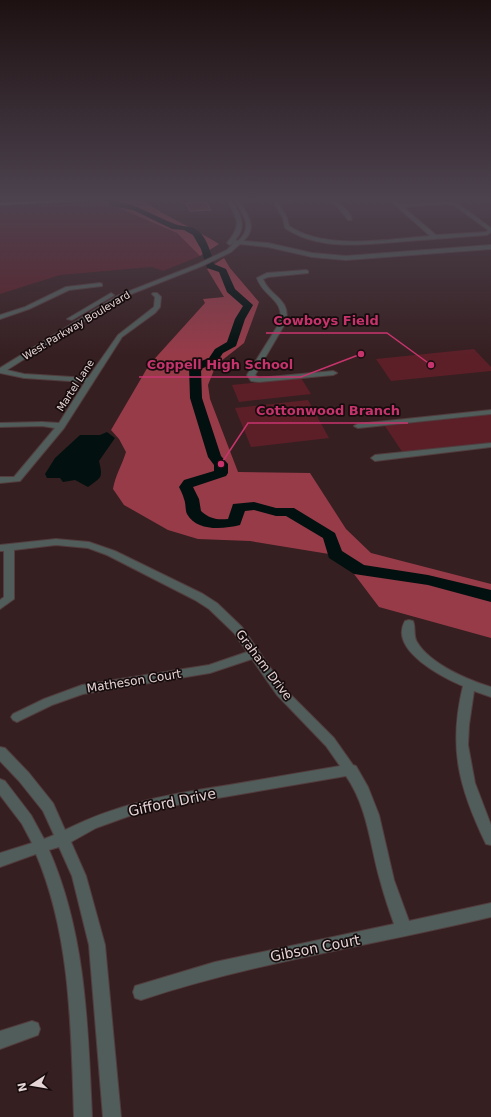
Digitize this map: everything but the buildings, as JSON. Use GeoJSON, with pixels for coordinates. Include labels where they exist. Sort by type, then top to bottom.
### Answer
{"type":"FeatureCollection","features":[{"type":"Feature","properties":{"kind":"street","name":"West Parkway Boulevard"},"geometry":{"type":"LineString","coordinates":[[0,368],[9,366],[120,297],[221,252]]}},
{"type":"Feature","properties":{"kind":"street"},"geometry":{"type":"LineString","coordinates":[[301,252],[312,255],[346,258],[423,252]]}},
{"type":"Feature","properties":{"kind":"street","name":"West Parkway Boulevard"},"geometry":{"type":"LineString","coordinates":[[0,368],[99,301],[118,291],[199,263]]}},
{"type":"Feature","properties":{"kind":"street"},"geometry":{"type":"LineString","coordinates":[[306,272],[267,275],[260,278],[261,283],[280,302],[284,316],[251,376],[254,379],[259,380],[333,373]]}},
{"type":"Feature","properties":{"kind":"street"},"geometry":{"type":"LineString","coordinates":[[0,317],[27,308],[68,288],[100,285]]}},
{"type":"Feature","properties":{"kind":"street","name":"Martel Lane"},"geometry":{"type":"LineString","coordinates":[[0,480],[17,479],[61,426],[120,336],[130,327],[153,312],[157,307],[158,297],[154,294]]}},
{"type":"Feature","properties":{"kind":"street"},"geometry":{"type":"LineString","coordinates":[[9,366],[30,371],[35,376]]}},
{"type":"Feature","properties":{"kind":"street"},"geometry":{"type":"LineString","coordinates":[[0,368],[24,376],[90,380]]}},
{"type":"Feature","properties":{"kind":"street"},"geometry":{"type":"LineString","coordinates":[[358,426],[491,412]]}},
{"type":"Feature","properties":{"kind":"street"},"geometry":{"type":"LineString","coordinates":[[0,425],[42,424],[61,426]]}},
{"type":"Feature","properties":{"kind":"street"},"geometry":{"type":"LineString","coordinates":[[375,458],[491,445]]}},
{"type":"Feature","properties":{"kind":"street","name":"Graham Drive"},"geometry":{"type":"LineString","coordinates":[[4,548],[44,543],[76,542],[89,544],[111,553],[213,606],[238,630],[281,692],[330,742],[351,770],[361,787],[372,815],[387,880],[404,930]]}},
{"type":"Feature","properties":{"kind":"street"},"geometry":{"type":"LineString","coordinates":[[0,605],[9,599],[4,548]]}},
{"type":"Feature","properties":{"kind":"street"},"geometry":{"type":"LineString","coordinates":[[409,624],[410,642],[417,652],[470,684],[491,692]]}},
{"type":"Feature","properties":{"kind":"street","name":"Matheson Court"},"geometry":{"type":"LineString","coordinates":[[17,718],[48,702],[82,690],[210,669],[223,666],[255,654]]}},
{"type":"Feature","properties":{"kind":"street"},"geometry":{"type":"LineString","coordinates":[[470,684],[461,723],[464,765],[476,808],[491,839]]}},
{"type":"Feature","properties":{"kind":"street"},"geometry":{"type":"LineString","coordinates":[[0,752],[24,777],[48,807],[79,876],[97,945],[112,1117]]}},
{"type":"Feature","properties":{"kind":"street","name":"Gifford Drive"},"geometry":{"type":"LineString","coordinates":[[0,860],[62,839],[91,824],[132,809],[177,799],[351,770]]}},
{"type":"Feature","properties":{"kind":"street"},"geometry":{"type":"LineString","coordinates":[[0,785],[33,831],[64,916],[74,962],[83,1117]]}},
{"type":"Feature","properties":{"kind":"street","name":"Gibson Court"},"geometry":{"type":"LineString","coordinates":[[141,992],[184,977],[239,963],[404,930],[491,910]]}},
{"type":"Feature","properties":{"kind":"street"},"geometry":{"type":"LineString","coordinates":[[0,1040],[32,1029]]}},
{"type":"Feature","properties":{"kind":"shaded area"},"geometry":{"type":"Polygon","coordinates":[[[0,252],[196,252],[200,256],[163,271],[152,267],[60,275],[0,294],[0,252]]]}},
{"type":"Feature","properties":{"kind":"shaded area"},"geometry":{"type":"Polygon","coordinates":[[[196,252],[206,252],[200,256],[196,252]]]}},
{"type":"Feature","properties":{"kind":"shaded area"},"geometry":{"type":"Polygon","coordinates":[[[224,258],[230,268],[259,302],[244,343],[216,365],[208,385],[210,399],[238,472],[310,473],[346,529],[371,553],[491,584],[491,638],[379,607],[351,570],[329,554],[250,541],[198,539],[168,530],[124,505],[113,489],[126,452],[119,439],[111,430],[149,365],[205,303],[203,299],[224,297],[207,269],[224,258]]]}},
{"type":"Feature","properties":{"kind":"shaded area"},"geometry":{"type":"Polygon","coordinates":[[[474,349],[491,367],[491,371],[391,381],[376,359],[474,349]]]}},
{"type":"Feature","properties":{"kind":"shaded area"},"geometry":{"type":"Polygon","coordinates":[[[301,378],[311,394],[239,402],[232,385],[301,378]]]}},
{"type":"Feature","properties":{"kind":"shaded area"},"geometry":{"type":"Polygon","coordinates":[[[308,400],[329,438],[251,447],[235,408],[308,400]]]}},
{"type":"Feature","properties":{"kind":"shaded area"},"geometry":{"type":"Polygon","coordinates":[[[491,414],[491,444],[403,453],[385,426],[491,414]]]}},
{"type":"Feature","properties":{"kind":"shaded area"},"geometry":{"type":"Polygon","coordinates":[[[107,432],[115,438],[99,461],[101,474],[99,479],[88,487],[75,480],[63,482],[60,478],[47,478],[45,474],[55,458],[80,435],[100,435],[107,432]]]}},
{"type":"Feature","properties":{"kind":"waterway"},"geometry":{"type":"LineString","coordinates":[[206,252],[210,266],[216,267],[223,271],[230,290],[248,305],[240,319],[232,344],[219,351],[213,360],[195,367],[196,398],[215,457],[221,464],[221,473],[189,483],[186,487],[192,499],[194,513],[208,523],[223,524],[235,522],[238,507],[254,506],[276,512],[289,511],[330,536],[335,554],[360,570],[428,580],[491,596]]}},
{"type":"Feature","properties":{"kind":"place","name":"Coppell High School"},"geometry":{"type":"Point","coordinates":[361,354]}},
{"type":"Feature","properties":{"kind":"place","name":"Cowboys Field"},"geometry":{"type":"Point","coordinates":[431,365]}},
{"type":"Feature","properties":{"kind":"place","name":"Cottonwood Branch"},"geometry":{"type":"Point","coordinates":[221,464]}}]}
